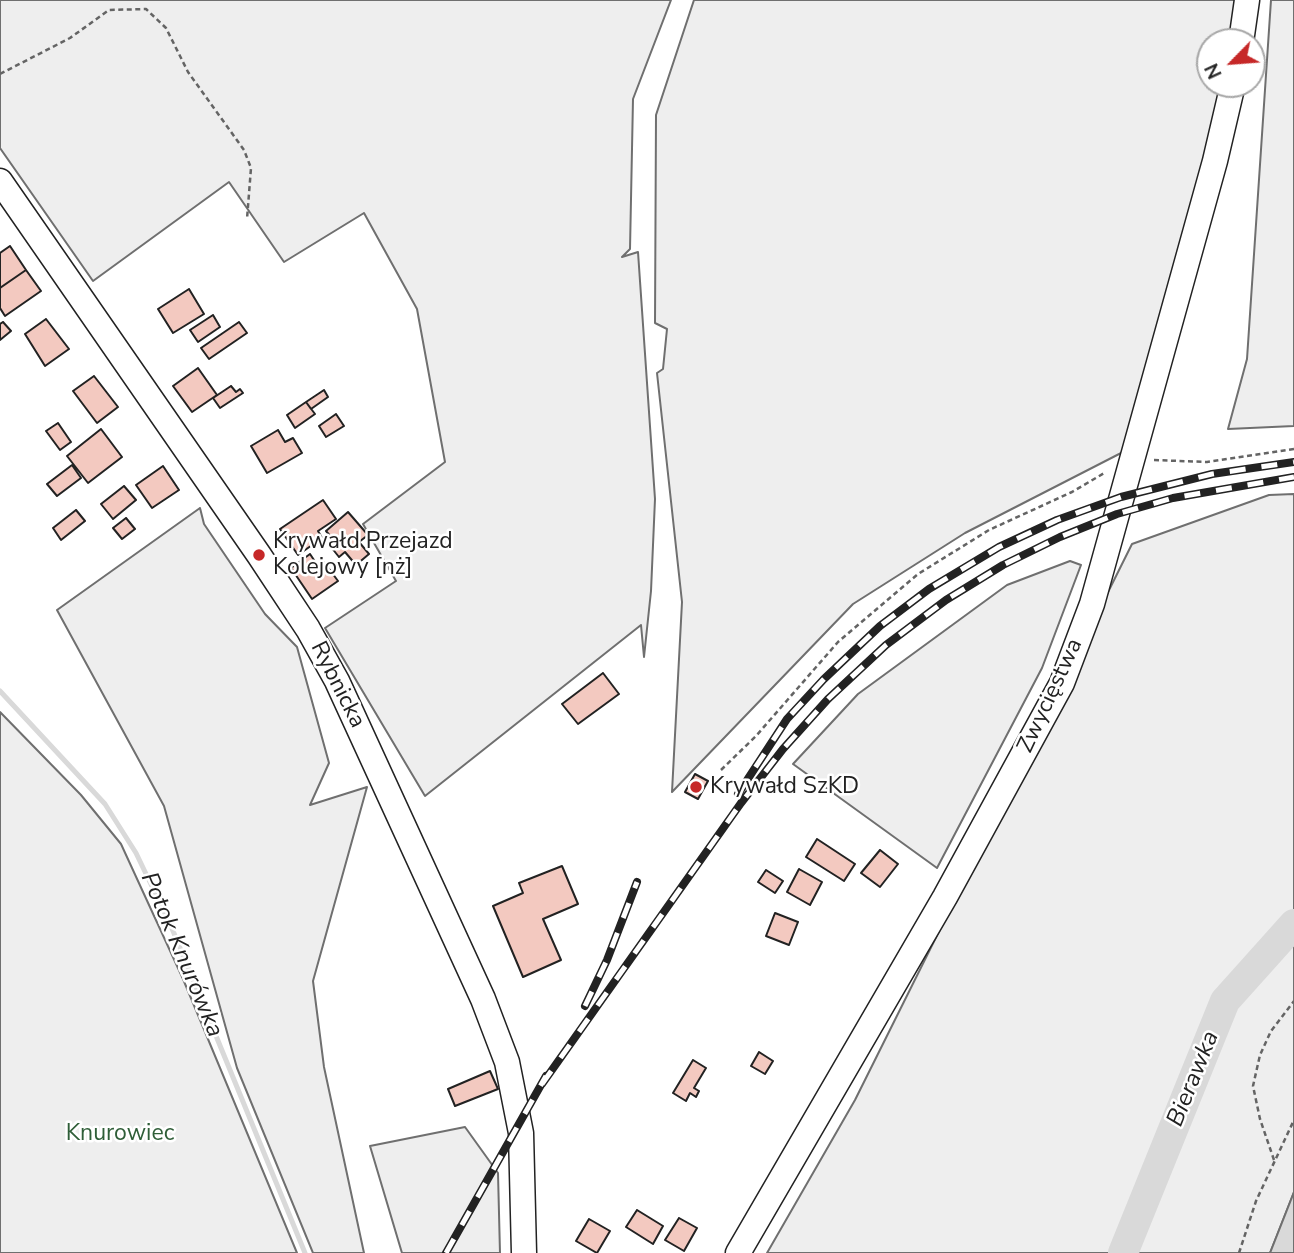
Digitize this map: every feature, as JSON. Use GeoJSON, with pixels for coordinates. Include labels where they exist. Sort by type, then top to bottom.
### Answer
{"type":"FeatureCollection","features":[{"type":"Feature","properties":{"kind":"main road"},"geometry":{"type":"LineString","coordinates":[[1243,28],[1247,0]]}},
{"type":"Feature","properties":{"kind":"main road","name":"Zwycięstwa"},"geometry":{"type":"LineString","coordinates":[[738,1253],[945,897],[1062,683],[1092,604],[1215,162],[1230,98]]}},
{"type":"Feature","properties":{"kind":"main road","name":"Rybnicka"},"geometry":{"type":"LineString","coordinates":[[0,181],[267,566],[331,669],[483,999],[507,1062],[521,1133],[524,1253]]}},
{"type":"Feature","properties":{"kind":"path"},"geometry":{"type":"LineString","coordinates":[[0,74],[70,38],[109,10],[133,7],[146,9],[166,28],[188,72],[244,150],[251,167],[247,219]]}},
{"type":"Feature","properties":{"kind":"path"},"geometry":{"type":"LineString","coordinates":[[721,771],[757,736],[838,642],[918,574],[989,530],[1072,492],[1132,457],[1206,463],[1294,449]]}},
{"type":"Feature","properties":{"kind":"path"},"geometry":{"type":"LineString","coordinates":[[1274,1160],[1260,1119],[1253,1086],[1259,1055],[1271,1031],[1294,1001]]}},
{"type":"Feature","properties":{"kind":"path"},"geometry":{"type":"LineString","coordinates":[[1239,1253],[1255,1201],[1294,1120]]}},
{"type":"Feature","properties":{"kind":"green space"},"geometry":{"type":"Polygon","coordinates":[[[0,0],[671,0],[633,99],[630,249],[622,257],[638,252],[655,499],[651,591],[644,657],[641,625],[425,796],[325,628],[396,581],[363,524],[445,462],[417,309],[364,213],[284,262],[229,182],[93,281],[0,148],[0,0]]]}},
{"type":"Feature","properties":{"kind":"green space"},"geometry":{"type":"Polygon","coordinates":[[[694,0],[1239,0],[1235,28],[1196,28],[1196,98],[1220,98],[1190,227],[1123,452],[965,533],[853,604],[672,792],[682,602],[657,373],[663,369],[667,329],[655,323],[656,115],[694,0]]]}},
{"type":"Feature","properties":{"kind":"green space"},"geometry":{"type":"Polygon","coordinates":[[[1271,0],[1294,0],[1294,426],[1228,429],[1247,359],[1271,0]]]}},
{"type":"Feature","properties":{"kind":"green space"},"geometry":{"type":"Polygon","coordinates":[[[1294,494],[1294,1192],[1270,1253],[767,1253],[855,1100],[1132,544],[1269,495],[1294,494]]]}},
{"type":"Feature","properties":{"kind":"green space"},"geometry":{"type":"Polygon","coordinates":[[[200,508],[204,524],[265,614],[297,647],[329,763],[310,805],[367,787],[313,981],[324,1067],[364,1253],[313,1253],[237,1068],[164,806],[57,610],[200,508]]]}},
{"type":"Feature","properties":{"kind":"green space"},"geometry":{"type":"Polygon","coordinates":[[[1070,561],[1081,565],[1042,668],[937,868],[793,764],[858,694],[1007,585],[1070,561]]]}},
{"type":"Feature","properties":{"kind":"green space","name":"Knurowiec"},"geometry":{"type":"Polygon","coordinates":[[[0,712],[81,795],[121,844],[183,979],[297,1253],[0,1253],[0,712]]]}},
{"type":"Feature","properties":{"kind":"green space"},"geometry":{"type":"Polygon","coordinates":[[[465,1127],[498,1173],[500,1253],[402,1253],[370,1146],[465,1127]]]}},
{"type":"Feature","properties":{"kind":"shaded area"},"geometry":{"type":"Polygon","coordinates":[[[1294,1192],[1294,1253],[1270,1253],[1294,1192]]]}},
{"type":"Feature","properties":{"kind":"building"},"geometry":{"type":"Polygon","coordinates":[[[10,246],[26,270],[0,288],[0,253],[10,246]]]}},
{"type":"Feature","properties":{"kind":"building"},"geometry":{"type":"Polygon","coordinates":[[[26,270],[41,291],[5,316],[0,308],[0,288],[26,270]]]}},
{"type":"Feature","properties":{"kind":"building"},"geometry":{"type":"Polygon","coordinates":[[[189,289],[204,314],[173,333],[158,309],[189,289]]]}},
{"type":"Feature","properties":{"kind":"building"},"geometry":{"type":"Polygon","coordinates":[[[213,315],[220,327],[198,342],[190,330],[213,315]]]}},
{"type":"Feature","properties":{"kind":"building"},"geometry":{"type":"Polygon","coordinates":[[[46,319],[69,349],[45,366],[25,334],[46,319]]]}},
{"type":"Feature","properties":{"kind":"building"},"geometry":{"type":"Polygon","coordinates":[[[3,322],[11,331],[0,340],[0,324],[3,322]]]}},
{"type":"Feature","properties":{"kind":"building"},"geometry":{"type":"Polygon","coordinates":[[[239,322],[247,333],[209,359],[201,348],[239,322]]]}},
{"type":"Feature","properties":{"kind":"building"},"geometry":{"type":"Polygon","coordinates":[[[198,368],[217,395],[192,412],[173,386],[198,368]]]}},
{"type":"Feature","properties":{"kind":"building"},"geometry":{"type":"Polygon","coordinates":[[[94,376],[118,407],[97,423],[73,391],[94,376]]]}},
{"type":"Feature","properties":{"kind":"building"},"geometry":{"type":"Polygon","coordinates":[[[231,386],[236,392],[240,389],[243,393],[220,408],[213,398],[231,386]]]}},
{"type":"Feature","properties":{"kind":"building"},"geometry":{"type":"Polygon","coordinates":[[[324,390],[328,397],[311,409],[306,402],[324,390]]]}},
{"type":"Feature","properties":{"kind":"building"},"geometry":{"type":"Polygon","coordinates":[[[306,402],[315,414],[295,428],[287,415],[306,402]]]}},
{"type":"Feature","properties":{"kind":"building"},"geometry":{"type":"Polygon","coordinates":[[[336,414],[344,426],[326,437],[319,426],[336,414]]]}},
{"type":"Feature","properties":{"kind":"building"},"geometry":{"type":"Polygon","coordinates":[[[58,423],[71,442],[60,450],[46,431],[58,423]]]}},
{"type":"Feature","properties":{"kind":"building"},"geometry":{"type":"Polygon","coordinates":[[[101,429],[122,457],[88,483],[67,456],[101,429]]]}},
{"type":"Feature","properties":{"kind":"building"},"geometry":{"type":"Polygon","coordinates":[[[278,430],[285,442],[293,438],[302,453],[267,473],[251,446],[278,430]]]}},
{"type":"Feature","properties":{"kind":"building"},"geometry":{"type":"Polygon","coordinates":[[[72,465],[81,478],[57,496],[47,484],[72,465]]]}},
{"type":"Feature","properties":{"kind":"building"},"geometry":{"type":"Polygon","coordinates":[[[163,466],[179,490],[152,508],[136,485],[163,466]]]}},
{"type":"Feature","properties":{"kind":"building"},"geometry":{"type":"Polygon","coordinates":[[[124,486],[136,500],[113,519],[101,504],[124,486]]]}},
{"type":"Feature","properties":{"kind":"building"},"geometry":{"type":"Polygon","coordinates":[[[323,500],[336,519],[318,531],[322,538],[298,555],[280,529],[323,500]]]}},
{"type":"Feature","properties":{"kind":"building"},"geometry":{"type":"Polygon","coordinates":[[[76,510],[85,521],[61,540],[53,528],[76,510]]]}},
{"type":"Feature","properties":{"kind":"building"},"geometry":{"type":"Polygon","coordinates":[[[348,512],[368,535],[359,542],[369,554],[356,565],[345,552],[339,557],[331,547],[336,543],[326,531],[348,512]]]}},
{"type":"Feature","properties":{"kind":"building"},"geometry":{"type":"Polygon","coordinates":[[[126,518],[135,529],[122,539],[113,528],[126,518]]]}},
{"type":"Feature","properties":{"kind":"building"},"geometry":{"type":"Polygon","coordinates":[[[310,554],[318,566],[324,562],[338,581],[312,599],[291,568],[310,554]]]}},
{"type":"Feature","properties":{"kind":"building"},"geometry":{"type":"Polygon","coordinates":[[[603,673],[619,694],[578,724],[562,704],[603,673]]]}},
{"type":"Feature","properties":{"kind":"building","name":"Krywałd SzKD"},"geometry":{"type":"Polygon","coordinates":[[[695,774],[708,781],[698,799],[685,792],[695,774]]]}},
{"type":"Feature","properties":{"kind":"building"},"geometry":{"type":"Polygon","coordinates":[[[817,839],[855,864],[844,881],[806,857],[817,839]]]}},
{"type":"Feature","properties":{"kind":"building"},"geometry":{"type":"Polygon","coordinates":[[[880,850],[898,864],[880,887],[861,873],[880,850]]]}},
{"type":"Feature","properties":{"kind":"building"},"geometry":{"type":"Polygon","coordinates":[[[562,866],[578,904],[543,919],[561,960],[523,977],[493,906],[523,893],[519,883],[562,866]]]}},
{"type":"Feature","properties":{"kind":"building"},"geometry":{"type":"Polygon","coordinates":[[[799,869],[822,882],[810,905],[787,892],[799,869]]]}},
{"type":"Feature","properties":{"kind":"building"},"geometry":{"type":"Polygon","coordinates":[[[766,870],[783,881],[775,893],[758,882],[766,870]]]}},
{"type":"Feature","properties":{"kind":"building"},"geometry":{"type":"Polygon","coordinates":[[[775,913],[798,922],[789,945],[766,936],[775,913]]]}},
{"type":"Feature","properties":{"kind":"building"},"geometry":{"type":"Polygon","coordinates":[[[759,1052],[773,1061],[765,1074],[751,1066],[759,1052]]]}},
{"type":"Feature","properties":{"kind":"building"},"geometry":{"type":"Polygon","coordinates":[[[693,1060],[706,1068],[694,1088],[699,1091],[696,1097],[690,1093],[686,1101],[673,1093],[693,1060]]]}},
{"type":"Feature","properties":{"kind":"building"},"geometry":{"type":"Polygon","coordinates":[[[490,1071],[498,1089],[455,1106],[448,1089],[490,1071]]]}},
{"type":"Feature","properties":{"kind":"building"},"geometry":{"type":"Polygon","coordinates":[[[637,1210],[663,1226],[653,1244],[626,1227],[637,1210]]]}},
{"type":"Feature","properties":{"kind":"building"},"geometry":{"type":"Polygon","coordinates":[[[679,1218],[697,1228],[684,1251],[665,1240],[679,1218]]]}},
{"type":"Feature","properties":{"kind":"building"},"geometry":{"type":"Polygon","coordinates":[[[589,1219],[610,1231],[597,1253],[576,1241],[589,1219]]]}},
{"type":"Feature","properties":{"kind":"waterway","name":"Potok Knurówka"},"geometry":{"type":"LineString","coordinates":[[0,691],[105,804],[136,853],[171,926],[305,1253]]}},
{"type":"Feature","properties":{"kind":"waterway","name":"Bierawka"},"geometry":{"type":"LineString","coordinates":[[1123,1253],[1225,1001],[1294,924]]}},
{"type":"Feature","properties":{"kind":"railway"},"geometry":{"type":"LineString","coordinates":[[738,794],[787,719],[824,679],[880,626],[929,589],[999,547],[1057,520],[1121,497],[1212,474],[1294,462]]}},
{"type":"Feature","properties":{"kind":"railway"},"geometry":{"type":"LineString","coordinates":[[542,1084],[741,803],[783,749],[828,699],[886,645],[946,600],[1003,565],[1060,537],[1117,514],[1173,498],[1294,477]]}},
{"type":"Feature","properties":{"kind":"railway"},"geometry":{"type":"LineString","coordinates":[[585,1006],[607,960],[637,882]]}},
{"type":"Feature","properties":{"kind":"railway"},"geometry":{"type":"LineString","coordinates":[[446,1253],[546,1076]]}},
{"type":"Feature","properties":{"kind":"place","name":"Krywałd Przejazd Kolejowy [nż]"},"geometry":{"type":"Point","coordinates":[259,555]}},
{"type":"Feature","properties":{"kind":"place","name":"Krywałd SzKD"},"geometry":{"type":"Point","coordinates":[696,787]}}]}
